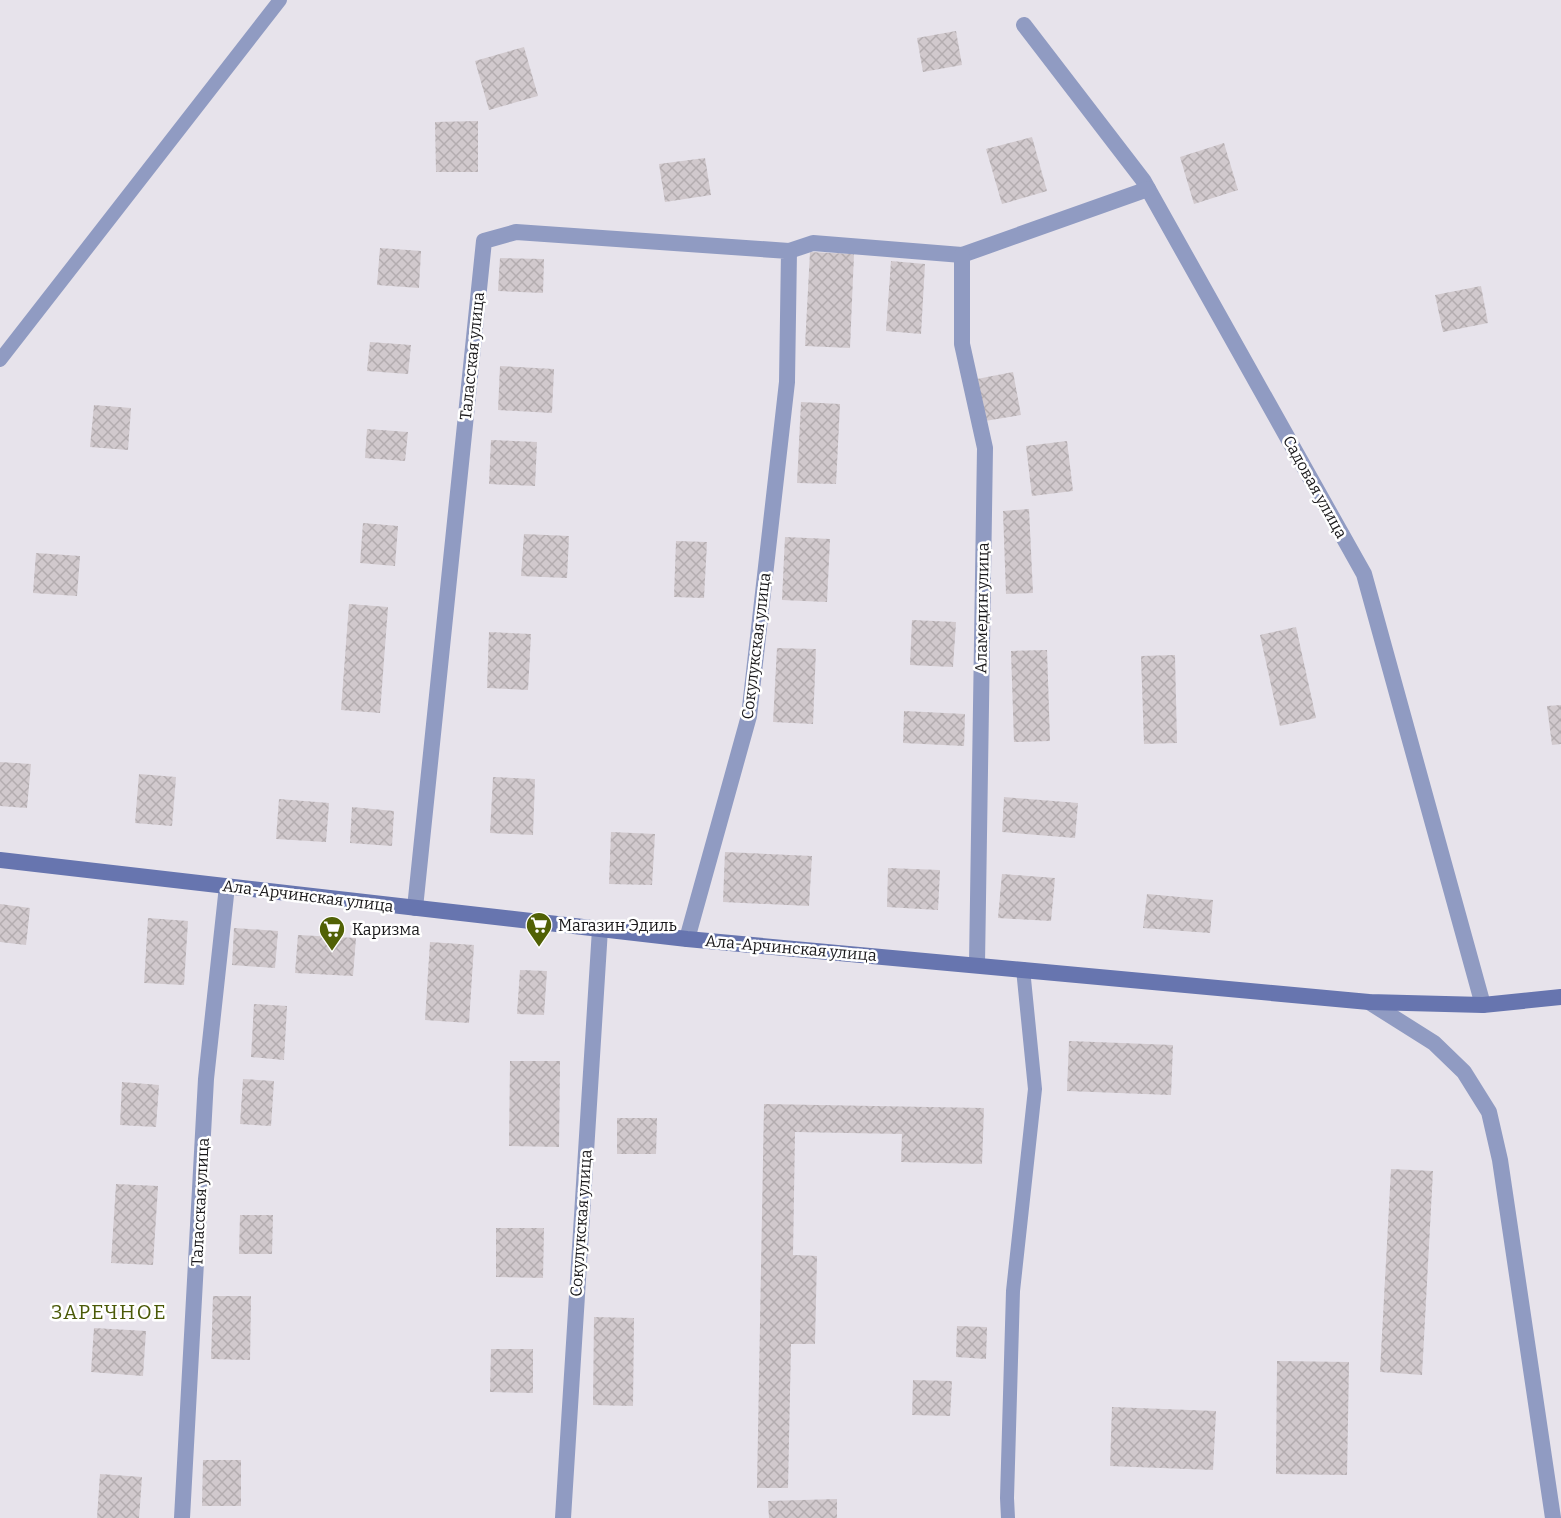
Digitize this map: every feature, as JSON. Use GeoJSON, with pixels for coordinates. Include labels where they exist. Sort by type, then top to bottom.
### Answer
{"type":"FeatureCollection","features":[{"type":"Feature","properties":{"kind":"main road","name":"Ала-Арчинская улица"},"geometry":{"type":"LineString","coordinates":[[0,860],[687,939],[1369,1002],[1483,1005],[1561,997]]}},
{"type":"Feature","properties":{"kind":"street","name":"Садовая улица"},"geometry":{"type":"LineString","coordinates":[[1024,25],[1148,189],[1364,574],[1483,1005]]}},
{"type":"Feature","properties":{"kind":"street"},"geometry":{"type":"LineString","coordinates":[[789,252],[813,243],[962,255],[1148,189]]}},
{"type":"Feature","properties":{"kind":"street","name":"Таласская улица"},"geometry":{"type":"LineString","coordinates":[[415,908],[484,241],[516,232],[789,252]]}},
{"type":"Feature","properties":{"kind":"street","name":"Сокулукская улица"},"geometry":{"type":"LineString","coordinates":[[687,939],[749,716],[787,382],[789,252]]}},
{"type":"Feature","properties":{"kind":"street","name":"Аламедин улица"},"geometry":{"type":"LineString","coordinates":[[962,255],[962,344],[985,448],[977,964]]}},
{"type":"Feature","properties":{"kind":"street","name":"Таласская улица"},"geometry":{"type":"LineString","coordinates":[[182,1518],[206,1079],[227,886]]}},
{"type":"Feature","properties":{"kind":"street","name":"Сокулукская улица"},"geometry":{"type":"LineString","coordinates":[[563,1518],[600,929]]}},
{"type":"Feature","properties":{"kind":"street"},"geometry":{"type":"LineString","coordinates":[[1369,1002],[1434,1043],[1464,1072],[1489,1112],[1500,1160],[1553,1518]]}},
{"type":"Feature","properties":{"kind":"lane"},"geometry":{"type":"LineString","coordinates":[[0,360],[280,0]]}},
{"type":"Feature","properties":{"kind":"lane"},"geometry":{"type":"LineString","coordinates":[[1008,1518],[1013,1291],[1035,1089],[1023,969]]}},
{"type":"Feature","properties":{"kind":"building"},"geometry":{"type":"Polygon","coordinates":[[[956,31],[962,65],[923,72],[917,38],[956,31]]]}},
{"type":"Feature","properties":{"kind":"building"},"geometry":{"type":"Polygon","coordinates":[[[524,47],[538,96],[489,110],[475,61],[524,47]]]}},
{"type":"Feature","properties":{"kind":"building"},"geometry":{"type":"Polygon","coordinates":[[[478,121],[478,172],[436,172],[435,122],[478,121]]]}},
{"type":"Feature","properties":{"kind":"building"},"geometry":{"type":"Polygon","coordinates":[[[1032,137],[1047,191],[1002,204],[986,149],[1032,137]]]}},
{"type":"Feature","properties":{"kind":"building"},"geometry":{"type":"Polygon","coordinates":[[[1224,143],[1238,190],[1194,204],[1180,157],[1224,143]]]}},
{"type":"Feature","properties":{"kind":"building"},"geometry":{"type":"Polygon","coordinates":[[[705,158],[711,195],[665,202],[659,164],[705,158]]]}},
{"type":"Feature","properties":{"kind":"building"},"geometry":{"type":"Polygon","coordinates":[[[380,248],[421,251],[419,288],[377,285],[380,248]]]}},
{"type":"Feature","properties":{"kind":"building"},"geometry":{"type":"Polygon","coordinates":[[[810,252],[854,254],[850,348],[805,346],[810,252]]]}},
{"type":"Feature","properties":{"kind":"building"},"geometry":{"type":"Polygon","coordinates":[[[500,258],[544,259],[543,293],[498,291],[500,258]]]}},
{"type":"Feature","properties":{"kind":"building"},"geometry":{"type":"Polygon","coordinates":[[[891,261],[925,264],[921,334],[886,331],[891,261]]]}},
{"type":"Feature","properties":{"kind":"building"},"geometry":{"type":"Polygon","coordinates":[[[1481,286],[1488,323],[1443,332],[1435,295],[1481,286]]]}},
{"type":"Feature","properties":{"kind":"building"},"geometry":{"type":"Polygon","coordinates":[[[370,342],[411,345],[408,374],[367,371],[370,342]]]}},
{"type":"Feature","properties":{"kind":"building"},"geometry":{"type":"Polygon","coordinates":[[[500,366],[554,369],[552,413],[498,410],[500,366]]]}},
{"type":"Feature","properties":{"kind":"building"},"geometry":{"type":"Polygon","coordinates":[[[1013,372],[1021,415],[985,421],[977,379],[1013,372]]]}},
{"type":"Feature","properties":{"kind":"building"},"geometry":{"type":"Polygon","coordinates":[[[801,402],[840,404],[836,484],[797,483],[801,402]]]}},
{"type":"Feature","properties":{"kind":"building"},"geometry":{"type":"Polygon","coordinates":[[[94,405],[131,408],[128,450],[90,447],[94,405]]]}},
{"type":"Feature","properties":{"kind":"building"},"geometry":{"type":"Polygon","coordinates":[[[367,429],[408,432],[405,461],[365,458],[367,429]]]}},
{"type":"Feature","properties":{"kind":"building"},"geometry":{"type":"Polygon","coordinates":[[[491,440],[537,442],[535,486],[489,484],[491,440]]]}},
{"type":"Feature","properties":{"kind":"building"},"geometry":{"type":"Polygon","coordinates":[[[1067,441],[1073,491],[1032,496],[1026,446],[1067,441]]]}},
{"type":"Feature","properties":{"kind":"building"},"geometry":{"type":"Polygon","coordinates":[[[1029,509],[1033,593],[1006,594],[1003,511],[1029,509]]]}},
{"type":"Feature","properties":{"kind":"building"},"geometry":{"type":"Polygon","coordinates":[[[363,523],[398,526],[395,566],[360,563],[363,523]]]}},
{"type":"Feature","properties":{"kind":"building"},"geometry":{"type":"Polygon","coordinates":[[[524,534],[569,536],[567,578],[521,576],[524,534]]]}},
{"type":"Feature","properties":{"kind":"building"},"geometry":{"type":"Polygon","coordinates":[[[785,537],[830,539],[827,602],[782,600],[785,537]]]}},
{"type":"Feature","properties":{"kind":"building"},"geometry":{"type":"Polygon","coordinates":[[[676,541],[707,542],[704,598],[674,597],[676,541]]]}},
{"type":"Feature","properties":{"kind":"building"},"geometry":{"type":"Polygon","coordinates":[[[36,553],[80,556],[77,596],[33,593],[36,553]]]}},
{"type":"Feature","properties":{"kind":"building"},"geometry":{"type":"Polygon","coordinates":[[[349,604],[388,607],[380,713],[341,710],[349,604]]]}},
{"type":"Feature","properties":{"kind":"building"},"geometry":{"type":"Polygon","coordinates":[[[912,620],[956,622],[953,667],[910,665],[912,620]]]}},
{"type":"Feature","properties":{"kind":"building"},"geometry":{"type":"Polygon","coordinates":[[[1296,627],[1316,718],[1280,726],[1260,635],[1296,627]]]}},
{"type":"Feature","properties":{"kind":"building"},"geometry":{"type":"Polygon","coordinates":[[[489,632],[531,634],[528,690],[487,688],[489,632]]]}},
{"type":"Feature","properties":{"kind":"building"},"geometry":{"type":"Polygon","coordinates":[[[777,648],[816,649],[813,724],[773,722],[777,648]]]}},
{"type":"Feature","properties":{"kind":"building"},"geometry":{"type":"Polygon","coordinates":[[[1047,650],[1050,741],[1014,742],[1011,651],[1047,650]]]}},
{"type":"Feature","properties":{"kind":"building"},"geometry":{"type":"Polygon","coordinates":[[[1175,655],[1177,743],[1144,744],[1141,656],[1175,655]]]}},
{"type":"Feature","properties":{"kind":"building"},"geometry":{"type":"Polygon","coordinates":[[[1561,705],[1561,744],[1552,745],[1547,706],[1561,705]]]}},
{"type":"Feature","properties":{"kind":"building"},"geometry":{"type":"Polygon","coordinates":[[[904,711],[965,714],[964,746],[903,743],[904,711]]]}},
{"type":"Feature","properties":{"kind":"building"},"geometry":{"type":"Polygon","coordinates":[[[0,762],[31,764],[27,808],[0,806],[0,762]]]}},
{"type":"Feature","properties":{"kind":"building"},"geometry":{"type":"Polygon","coordinates":[[[139,774],[176,777],[172,826],[135,823],[139,774]]]}},
{"type":"Feature","properties":{"kind":"building"},"geometry":{"type":"Polygon","coordinates":[[[493,777],[535,779],[533,835],[490,833],[493,777]]]}},
{"type":"Feature","properties":{"kind":"building"},"geometry":{"type":"Polygon","coordinates":[[[1004,797],[1078,803],[1075,838],[1002,832],[1004,797]]]}},
{"type":"Feature","properties":{"kind":"building"},"geometry":{"type":"Polygon","coordinates":[[[279,799],[329,803],[326,842],[276,839],[279,799]]]}},
{"type":"Feature","properties":{"kind":"building"},"geometry":{"type":"Polygon","coordinates":[[[352,807],[394,811],[392,846],[350,843],[352,807]]]}},
{"type":"Feature","properties":{"kind":"building"},"geometry":{"type":"Polygon","coordinates":[[[611,832],[655,834],[652,885],[609,884],[611,832]]]}},
{"type":"Feature","properties":{"kind":"building"},"geometry":{"type":"Polygon","coordinates":[[[725,852],[812,856],[809,906],[723,902],[725,852]]]}},
{"type":"Feature","properties":{"kind":"building"},"geometry":{"type":"Polygon","coordinates":[[[888,868],[940,870],[938,910],[887,907],[888,868]]]}},
{"type":"Feature","properties":{"kind":"building"},"geometry":{"type":"Polygon","coordinates":[[[1002,874],[1055,878],[1051,921],[998,918],[1002,874]]]}},
{"type":"Feature","properties":{"kind":"building"},"geometry":{"type":"Polygon","coordinates":[[[1147,894],[1213,900],[1210,933],[1143,928],[1147,894]]]}},
{"type":"Feature","properties":{"kind":"building"},"geometry":{"type":"Polygon","coordinates":[[[0,904],[30,908],[26,945],[0,942],[0,904]]]}},
{"type":"Feature","properties":{"kind":"building"},"geometry":{"type":"Polygon","coordinates":[[[148,918],[188,921],[184,985],[144,983],[148,918]]]}},
{"type":"Feature","properties":{"kind":"building"},"geometry":{"type":"Polygon","coordinates":[[[234,928],[278,931],[275,968],[232,965],[234,928]]]}},
{"type":"Feature","properties":{"kind":"building"},"geometry":{"type":"Polygon","coordinates":[[[298,935],[356,938],[353,976],[295,973],[298,935]]]}},
{"type":"Feature","properties":{"kind":"building"},"geometry":{"type":"Polygon","coordinates":[[[430,942],[474,945],[469,1023],[425,1020],[430,942]]]}},
{"type":"Feature","properties":{"kind":"building"},"geometry":{"type":"Polygon","coordinates":[[[520,970],[547,971],[544,1015],[517,1014],[520,970]]]}},
{"type":"Feature","properties":{"kind":"building"},"geometry":{"type":"Polygon","coordinates":[[[254,1004],[287,1006],[284,1060],[251,1057],[254,1004]]]}},
{"type":"Feature","properties":{"kind":"building"},"geometry":{"type":"Polygon","coordinates":[[[1069,1041],[1173,1045],[1171,1095],[1067,1091],[1069,1041]]]}},
{"type":"Feature","properties":{"kind":"building"},"geometry":{"type":"Polygon","coordinates":[[[510,1061],[560,1061],[559,1147],[509,1146],[510,1061]]]}},
{"type":"Feature","properties":{"kind":"building"},"geometry":{"type":"Polygon","coordinates":[[[243,1079],[274,1081],[271,1126],[240,1124],[243,1079]]]}},
{"type":"Feature","properties":{"kind":"building"},"geometry":{"type":"Polygon","coordinates":[[[122,1082],[159,1085],[156,1127],[120,1125],[122,1082]]]}},
{"type":"Feature","properties":{"kind":"building"},"geometry":{"type":"Polygon","coordinates":[[[764,1104],[984,1108],[982,1164],[901,1162],[902,1134],[795,1132],[793,1255],[817,1256],[815,1344],[791,1344],[788,1488],[757,1488],[764,1104]]]}},
{"type":"Feature","properties":{"kind":"building"},"geometry":{"type":"Polygon","coordinates":[[[617,1118],[657,1118],[656,1154],[617,1154],[617,1118]]]}},
{"type":"Feature","properties":{"kind":"building"},"geometry":{"type":"Polygon","coordinates":[[[1391,1169],[1433,1171],[1422,1375],[1380,1372],[1391,1169]]]}},
{"type":"Feature","properties":{"kind":"building"},"geometry":{"type":"Polygon","coordinates":[[[116,1184],[158,1186],[153,1265],[111,1263],[116,1184]]]}},
{"type":"Feature","properties":{"kind":"building"},"geometry":{"type":"Polygon","coordinates":[[[240,1215],[273,1215],[272,1254],[239,1254],[240,1215]]]}},
{"type":"Feature","properties":{"kind":"building"},"geometry":{"type":"Polygon","coordinates":[[[496,1228],[544,1228],[543,1278],[496,1277],[496,1228]]]}},
{"type":"Feature","properties":{"kind":"building"},"geometry":{"type":"Polygon","coordinates":[[[213,1296],[251,1296],[250,1360],[211,1359],[213,1296]]]}},
{"type":"Feature","properties":{"kind":"building"},"geometry":{"type":"Polygon","coordinates":[[[594,1317],[634,1318],[633,1406],[593,1405],[594,1317]]]}},
{"type":"Feature","properties":{"kind":"building"},"geometry":{"type":"Polygon","coordinates":[[[957,1326],[987,1327],[986,1359],[956,1357],[957,1326]]]}},
{"type":"Feature","properties":{"kind":"building"},"geometry":{"type":"Polygon","coordinates":[[[94,1328],[146,1331],[143,1376],[91,1372],[94,1328]]]}},
{"type":"Feature","properties":{"kind":"building"},"geometry":{"type":"Polygon","coordinates":[[[491,1349],[533,1349],[533,1393],[490,1392],[491,1349]]]}},
{"type":"Feature","properties":{"kind":"building"},"geometry":{"type":"Polygon","coordinates":[[[1277,1361],[1349,1362],[1347,1475],[1276,1474],[1277,1361]]]}},
{"type":"Feature","properties":{"kind":"building"},"geometry":{"type":"Polygon","coordinates":[[[913,1380],[952,1381],[950,1416],[912,1415],[913,1380]]]}},
{"type":"Feature","properties":{"kind":"building"},"geometry":{"type":"Polygon","coordinates":[[[1112,1407],[1216,1411],[1213,1470],[1110,1466],[1112,1407]]]}},
{"type":"Feature","properties":{"kind":"building"},"geometry":{"type":"Polygon","coordinates":[[[203,1460],[241,1460],[241,1506],[202,1506],[203,1460]]]}},
{"type":"Feature","properties":{"kind":"building"},"geometry":{"type":"Polygon","coordinates":[[[100,1474],[142,1477],[139,1518],[97,1518],[100,1474]]]}},
{"type":"Feature","properties":{"kind":"building"},"geometry":{"type":"Polygon","coordinates":[[[837,1499],[837,1518],[769,1518],[768,1501],[837,1499]]]}},
{"type":"Feature","properties":{"kind":"place","name":"Магазин Эдиль"},"geometry":{"type":"Point","coordinates":[539,948]}},
{"type":"Feature","properties":{"kind":"place","name":"Каризма"},"geometry":{"type":"Point","coordinates":[332,952]}},
{"type":"Feature","properties":{"kind":"district","name":"ЗАРЕЧНОЕ"},"geometry":{"type":"Point","coordinates":[109,1312]}}]}
